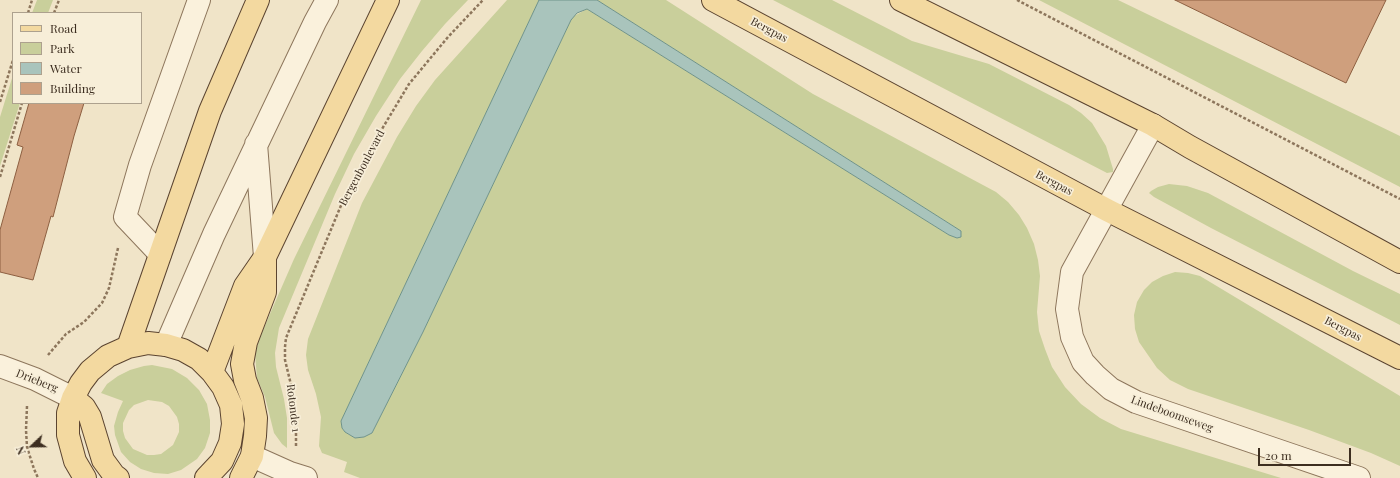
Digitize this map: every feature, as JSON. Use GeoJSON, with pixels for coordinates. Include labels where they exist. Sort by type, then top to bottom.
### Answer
{"type":"FeatureCollection","features":[{"type":"Feature","properties":{"kind":"main road"},"geometry":{"type":"LineString","coordinates":[[128,347],[210,110],[258,0]]}},
{"type":"Feature","properties":{"kind":"main road"},"geometry":{"type":"LineString","coordinates":[[212,372],[245,286],[265,257],[388,0]]}},
{"type":"Feature","properties":{"kind":"main road","name":"Bergpas"},"geometry":{"type":"LineString","coordinates":[[713,0],[1107,210],[1400,358]]}},
{"type":"Feature","properties":{"kind":"main road"},"geometry":{"type":"LineString","coordinates":[[901,0],[1153,125],[1190,147],[1400,262]]}},
{"type":"Feature","properties":{"kind":"main road"},"geometry":{"type":"LineString","coordinates":[[241,478],[252,456],[256,418],[242,364],[246,342],[265,292],[265,257]]}},
{"type":"Feature","properties":{"kind":"main road"},"geometry":{"type":"LineString","coordinates":[[85,478],[75,461],[68,435],[68,413],[73,398],[81,383],[90,371],[108,356],[128,347],[148,343],[166,344],[183,350],[199,359],[212,372],[223,387],[231,405],[233,424],[230,443],[222,461],[206,478]]}},
{"type":"Feature","properties":{"kind":"main road"},"geometry":{"type":"LineString","coordinates":[[73,398],[84,407],[90,417],[104,460],[114,475],[118,478]]}},
{"type":"Feature","properties":{"kind":"main road"},"geometry":{"type":"LineString","coordinates":[[230,443],[252,456]]}},
{"type":"Feature","properties":{"kind":"street"},"geometry":{"type":"LineString","coordinates":[[160,254],[125,217],[140,165],[199,0]]}},
{"type":"Feature","properties":{"kind":"street"},"geometry":{"type":"LineString","coordinates":[[166,344],[214,234],[256,144],[327,0]]}},
{"type":"Feature","properties":{"kind":"street","name":"Lindeboomseweg"},"geometry":{"type":"LineString","coordinates":[[1153,125],[1072,272],[1068,309],[1072,337],[1083,362],[1111,389],[1136,402],[1359,478]]}},
{"type":"Feature","properties":{"kind":"street"},"geometry":{"type":"LineString","coordinates":[[256,144],[265,257]]}},
{"type":"Feature","properties":{"kind":"street","name":"Drieberg"},"geometry":{"type":"LineString","coordinates":[[0,366],[35,379],[73,398]]}},
{"type":"Feature","properties":{"kind":"street"},"geometry":{"type":"LineString","coordinates":[[252,456],[298,475]]}},
{"type":"Feature","properties":{"kind":"path"},"geometry":{"type":"LineString","coordinates":[[28,12],[32,0]]}},
{"type":"Feature","properties":{"kind":"path"},"geometry":{"type":"LineString","coordinates":[[54,12],[59,0]]}},
{"type":"Feature","properties":{"kind":"path","name":"Bergenboulevard"},"geometry":{"type":"LineString","coordinates":[[285,360],[286,338],[342,203],[373,144],[409,84],[448,37],[483,0]]}},
{"type":"Feature","properties":{"kind":"path"},"geometry":{"type":"LineString","coordinates":[[1017,0],[1400,199]]}},
{"type":"Feature","properties":{"kind":"path"},"geometry":{"type":"LineString","coordinates":[[0,102],[12,63]]}},
{"type":"Feature","properties":{"kind":"path"},"geometry":{"type":"LineString","coordinates":[[0,177],[22,104]]}},
{"type":"Feature","properties":{"kind":"path"},"geometry":{"type":"LineString","coordinates":[[109,288],[125,217]]}},
{"type":"Feature","properties":{"kind":"path","name":"Rotonde 1"},"geometry":{"type":"LineString","coordinates":[[285,360],[293,393],[296,420],[298,475]]}},
{"type":"Feature","properties":{"kind":"green space"},"geometry":{"type":"Polygon","coordinates":[[[37,0],[53,0],[48,12],[32,12],[37,0]]]}},
{"type":"Feature","properties":{"kind":"green space"},"geometry":{"type":"Polygon","coordinates":[[[421,0],[468,0],[445,24],[400,79],[354,154],[335,194],[279,328],[275,353],[276,367],[287,418],[287,448],[274,433],[265,397],[257,378],[255,354],[259,339],[294,259],[421,0]]]}},
{"type":"Feature","properties":{"kind":"green space"},"geometry":{"type":"Polygon","coordinates":[[[507,0],[539,0],[341,421],[342,428],[345,432],[355,438],[364,437],[372,433],[423,332],[571,20],[574,16],[587,9],[949,235],[957,238],[961,237],[961,231],[597,0],[666,0],[813,94],[996,192],[1008,202],[1019,215],[1034,244],[1040,276],[1037,312],[1039,331],[1045,349],[1052,367],[1065,387],[1081,404],[1100,418],[1121,429],[1281,478],[360,478],[344,472],[347,462],[322,453],[319,446],[321,417],[316,394],[308,370],[306,355],[308,339],[362,203],[397,137],[416,106],[435,80],[507,0]]]}},
{"type":"Feature","properties":{"kind":"green space"},"geometry":{"type":"Polygon","coordinates":[[[773,0],[832,0],[912,41],[989,64],[1069,105],[1081,113],[1092,123],[1106,146],[1113,172],[1107,173],[773,0]]]}},
{"type":"Feature","properties":{"kind":"green space"},"geometry":{"type":"Polygon","coordinates":[[[1039,0],[1118,0],[1400,136],[1400,187],[1039,0]]]}},
{"type":"Feature","properties":{"kind":"green space"},"geometry":{"type":"Polygon","coordinates":[[[12,78],[12,104],[20,104],[0,166],[0,117],[12,78]]]}},
{"type":"Feature","properties":{"kind":"green space"},"geometry":{"type":"Polygon","coordinates":[[[1169,184],[1187,186],[1208,193],[1353,271],[1400,294],[1400,325],[1211,228],[1149,193],[1158,187],[1169,184]]]}},
{"type":"Feature","properties":{"kind":"green space"},"geometry":{"type":"Polygon","coordinates":[[[1175,272],[1200,276],[1400,396],[1400,466],[1371,453],[1309,430],[1188,389],[1170,380],[1157,368],[1139,342],[1135,329],[1134,315],[1137,302],[1144,290],[1152,282],[1175,272]]]}},
{"type":"Feature","properties":{"kind":"green space"},"geometry":{"type":"Polygon","coordinates":[[[152,365],[172,369],[187,378],[199,390],[207,404],[210,420],[210,433],[205,448],[197,459],[181,470],[168,474],[154,473],[141,469],[130,462],[121,452],[115,435],[114,426],[123,401],[101,393],[107,384],[118,376],[130,370],[152,365]],[[148,400],[134,405],[129,410],[123,423],[123,431],[125,438],[133,449],[147,455],[154,455],[161,454],[173,445],[179,432],[179,424],[177,417],[169,406],[162,402],[148,400]]]}},
{"type":"Feature","properties":{"kind":"water"},"geometry":{"type":"Polygon","coordinates":[[[539,0],[597,0],[961,231],[961,237],[957,238],[949,235],[587,9],[577,13],[571,20],[423,332],[372,433],[364,437],[355,438],[345,432],[342,428],[341,421],[539,0]]]}},
{"type":"Feature","properties":{"kind":"building"},"geometry":{"type":"Polygon","coordinates":[[[1175,0],[1386,0],[1346,83],[1175,0]]]}},
{"type":"Feature","properties":{"kind":"building"},"geometry":{"type":"Polygon","coordinates":[[[29,104],[84,104],[53,217],[51,216],[33,280],[0,272],[0,230],[23,147],[17,145],[29,104]]]}}]}
